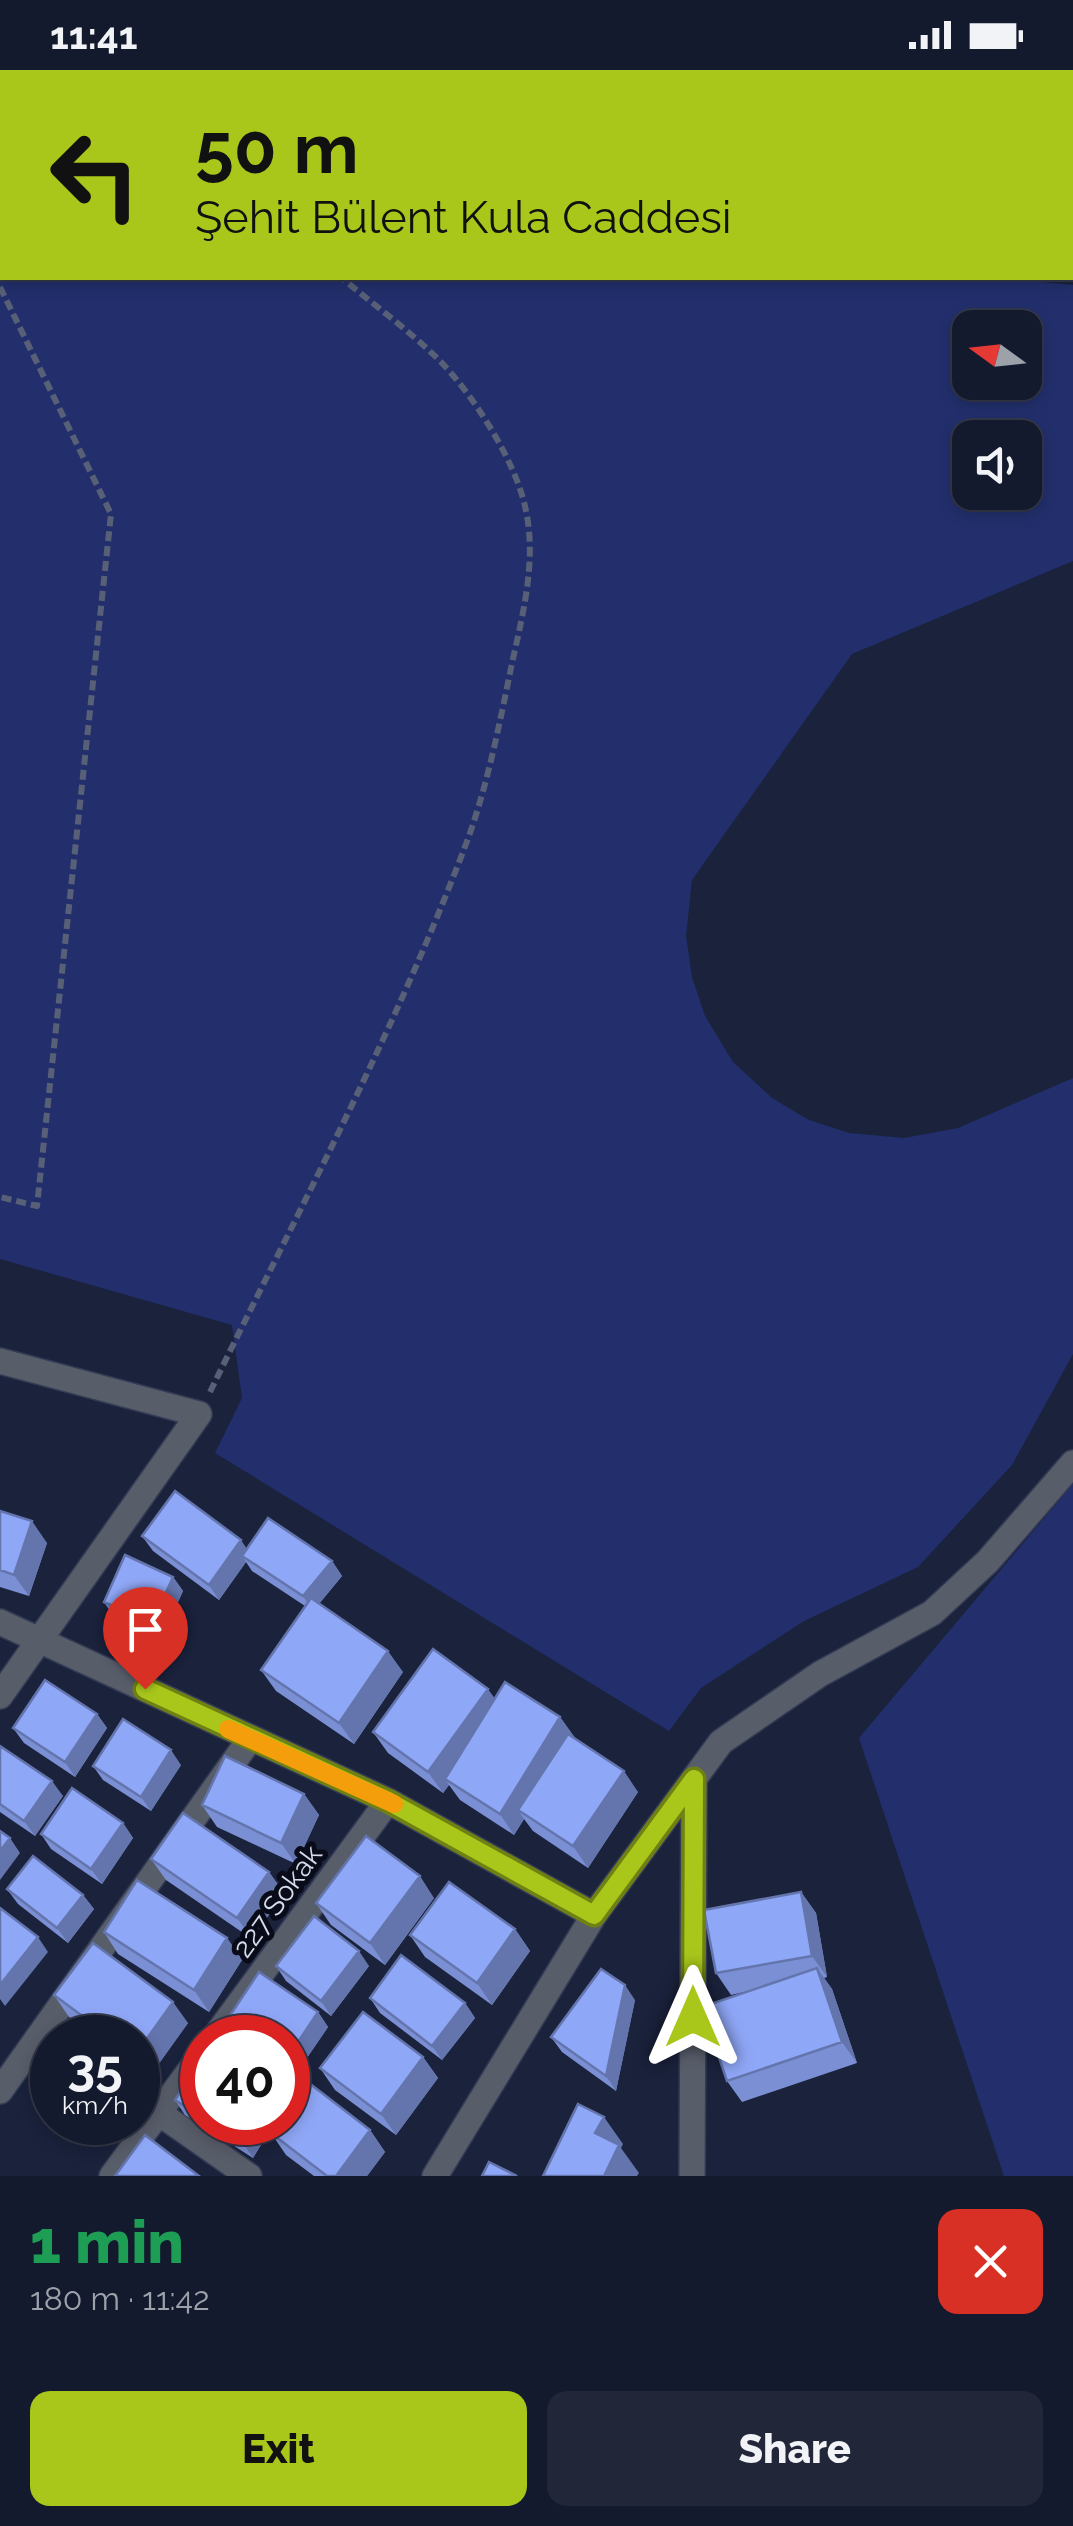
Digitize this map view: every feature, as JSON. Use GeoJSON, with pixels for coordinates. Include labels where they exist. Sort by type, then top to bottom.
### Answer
{"type":"FeatureCollection","features":[{"type":"Feature","properties":{"kind":"street"},"geometry":{"type":"LineString","coordinates":[[0,1361],[199,1414],[0,1696]]}},
{"type":"Feature","properties":{"kind":"street"},"geometry":{"type":"LineString","coordinates":[[435,2176],[594,1915],[721,1742],[820,1674],[932,1613],[988,1561],[1073,1463]]}},
{"type":"Feature","properties":{"kind":"street"},"geometry":{"type":"LineString","coordinates":[[0,1622],[388,1801],[594,1915]]}},
{"type":"Feature","properties":{"kind":"street"},"geometry":{"type":"LineString","coordinates":[[0,2091],[250,1739]]}},
{"type":"Feature","properties":{"kind":"street"},"geometry":{"type":"LineString","coordinates":[[692,2176],[694,1779]]}},
{"type":"Feature","properties":{"kind":"street","name":"227 Sokak"},"geometry":{"type":"LineString","coordinates":[[231,2015],[388,1801]]}},
{"type":"Feature","properties":{"kind":"street"},"geometry":{"type":"LineString","coordinates":[[160,2112],[180,2084]]}},
{"type":"Feature","properties":{"kind":"street"},"geometry":{"type":"LineString","coordinates":[[160,2114],[248,2176]]}},
{"type":"Feature","properties":{"kind":"street"},"geometry":{"type":"LineString","coordinates":[[112,2176],[135,2145]]}},
{"type":"Feature","properties":{"kind":"path"},"geometry":{"type":"LineString","coordinates":[[199,1414],[382,1040],[468,841],[499,725],[527,592],[526,511],[512,468],[474,405],[441,362],[344,280]]}},
{"type":"Feature","properties":{"kind":"path"},"geometry":{"type":"LineString","coordinates":[[0,287],[111,514],[37,1206],[0,1197]]}},
{"type":"Feature","properties":{"kind":"shaded area"},"geometry":{"type":"Polygon","coordinates":[[[0,280],[1022,280],[1073,285],[1073,561],[852,654],[692,880],[686,936],[692,977],[705,1016],[733,1062],[772,1098],[809,1120],[849,1133],[904,1138],[958,1128],[1073,1078],[1073,1354],[1012,1465],[918,1567],[804,1621],[701,1688],[669,1731],[215,1453],[242,1398],[232,1325],[0,1259],[0,280]]]}},
{"type":"Feature","properties":{"kind":"shaded area"},"geometry":{"type":"Polygon","coordinates":[[[1073,1484],[1073,2176],[1004,2176],[859,1738],[1073,1484]]]}},
{"type":"Feature","properties":{"kind":"building"},"geometry":{"type":"Polygon","coordinates":[[[175,1491],[241,1540],[209,1585],[142,1536],[175,1491]]]}},
{"type":"Feature","properties":{"kind":"building"},"geometry":{"type":"Polygon","coordinates":[[[0,1511],[32,1521],[14,1575],[0,1570],[0,1511]]]}},
{"type":"Feature","properties":{"kind":"building"},"geometry":{"type":"Polygon","coordinates":[[[268,1518],[332,1561],[303,1596],[242,1556],[268,1518]]]}},
{"type":"Feature","properties":{"kind":"building"},"geometry":{"type":"Polygon","coordinates":[[[125,1555],[173,1577],[152,1623],[104,1602],[125,1555]]]}},
{"type":"Feature","properties":{"kind":"building"},"geometry":{"type":"Polygon","coordinates":[[[311,1598],[388,1651],[339,1723],[261,1670],[311,1598]]]}},
{"type":"Feature","properties":{"kind":"building"},"geometry":{"type":"Polygon","coordinates":[[[433,1649],[488,1689],[428,1772],[373,1732],[433,1649]]]}},
{"type":"Feature","properties":{"kind":"building"},"geometry":{"type":"Polygon","coordinates":[[[45,1680],[97,1714],[65,1762],[13,1728],[45,1680]]]}},
{"type":"Feature","properties":{"kind":"building"},"geometry":{"type":"Polygon","coordinates":[[[505,1682],[560,1717],[500,1814],[445,1779],[505,1682]]]}},
{"type":"Feature","properties":{"kind":"building"},"geometry":{"type":"Polygon","coordinates":[[[123,1719],[171,1750],[141,1797],[93,1766],[123,1719]]]}},
{"type":"Feature","properties":{"kind":"building"},"geometry":{"type":"Polygon","coordinates":[[[568,1734],[624,1771],[573,1846],[518,1810],[568,1734]]]}},
{"type":"Feature","properties":{"kind":"building"},"geometry":{"type":"Polygon","coordinates":[[[0,1746],[52,1781],[24,1821],[0,1804],[0,1746]]]}},
{"type":"Feature","properties":{"kind":"building"},"geometry":{"type":"Polygon","coordinates":[[[225,1756],[304,1794],[281,1843],[202,1805],[225,1756]]]}},
{"type":"Feature","properties":{"kind":"building"},"geometry":{"type":"Polygon","coordinates":[[[72,1788],[123,1823],[91,1869],[41,1834],[72,1788]]]}},
{"type":"Feature","properties":{"kind":"building"},"geometry":{"type":"Polygon","coordinates":[[[183,1813],[269,1872],[237,1918],[151,1859],[183,1813]]]}},
{"type":"Feature","properties":{"kind":"building"},"geometry":{"type":"Polygon","coordinates":[[[0,1831],[10,1838],[0,1851],[0,1831]]]}},
{"type":"Feature","properties":{"kind":"building"},"geometry":{"type":"Polygon","coordinates":[[[366,1836],[420,1876],[370,1943],[316,1903],[366,1836]]]}},
{"type":"Feature","properties":{"kind":"building"},"geometry":{"type":"Polygon","coordinates":[[[33,1856],[83,1895],[57,1928],[7,1889],[33,1856]]]}},
{"type":"Feature","properties":{"kind":"building"},"geometry":{"type":"Polygon","coordinates":[[[137,1880],[227,1938],[194,1990],[104,1932],[137,1880]]]}},
{"type":"Feature","properties":{"kind":"building"},"geometry":{"type":"Polygon","coordinates":[[[449,1882],[515,1929],[477,1983],[410,1935],[449,1882]]]}},
{"type":"Feature","properties":{"kind":"building"},"geometry":{"type":"Polygon","coordinates":[[[801,1892],[812,1956],[716,1973],[704,1910],[801,1892]]]}},
{"type":"Feature","properties":{"kind":"building"},"geometry":{"type":"Polygon","coordinates":[[[0,1908],[38,1937],[0,1985],[0,1908]]]}},
{"type":"Feature","properties":{"kind":"building"},"geometry":{"type":"Polygon","coordinates":[[[314,1916],[359,1951],[321,2001],[276,1966],[314,1916]]]}},
{"type":"Feature","properties":{"kind":"building"},"geometry":{"type":"Polygon","coordinates":[[[93,1943],[173,2002],[160,2020],[160,2015],[81,2015],[54,1995],[93,1943]]]}},
{"type":"Feature","properties":{"kind":"building"},"geometry":{"type":"Polygon","coordinates":[[[401,1955],[465,2003],[432,2046],[370,1998],[401,1955]]]}},
{"type":"Feature","properties":{"kind":"building"},"geometry":{"type":"Polygon","coordinates":[[[817,1968],[842,2042],[727,2081],[702,2007],[817,1968]]]}},
{"type":"Feature","properties":{"kind":"building"},"geometry":{"type":"Polygon","coordinates":[[[601,1969],[625,1985],[606,2076],[551,2037],[601,1969]]]}},
{"type":"Feature","properties":{"kind":"building"},"geometry":{"type":"Polygon","coordinates":[[[259,1972],[318,2012],[310,2024],[310,2015],[230,2015],[259,1972]]]}},
{"type":"Feature","properties":{"kind":"building"},"geometry":{"type":"Polygon","coordinates":[[[363,2012],[423,2057],[381,2114],[320,2068],[363,2012]]]}},
{"type":"Feature","properties":{"kind":"building"},"geometry":{"type":"Polygon","coordinates":[[[310,2084],[370,2130],[336,2176],[327,2176],[287,2145],[310,2145],[310,2084]]]}},
{"type":"Feature","properties":{"kind":"building"},"geometry":{"type":"Polygon","coordinates":[[[578,2104],[604,2117],[595,2133],[619,2145],[604,2176],[543,2176],[578,2104]]]}},
{"type":"Feature","properties":{"kind":"building"},"geometry":{"type":"Polygon","coordinates":[[[138,2145],[158,2145],[199,2176],[115,2176],[138,2145]]]}},
{"type":"Feature","properties":{"kind":"building"},"geometry":{"type":"Polygon","coordinates":[[[489,2162],[517,2176],[482,2176],[489,2162]]]}},
{"type":"Feature","properties":{"kind":"slow traffic"},"geometry":{"type":"LineString","coordinates":[[228,1729],[394,1804]]}},
{"type":"Feature","properties":{"kind":"route"},"geometry":{"type":"LineString","coordinates":[[145,1689],[388,1801],[594,1915],[694,1779],[693,2017]]}}]}
